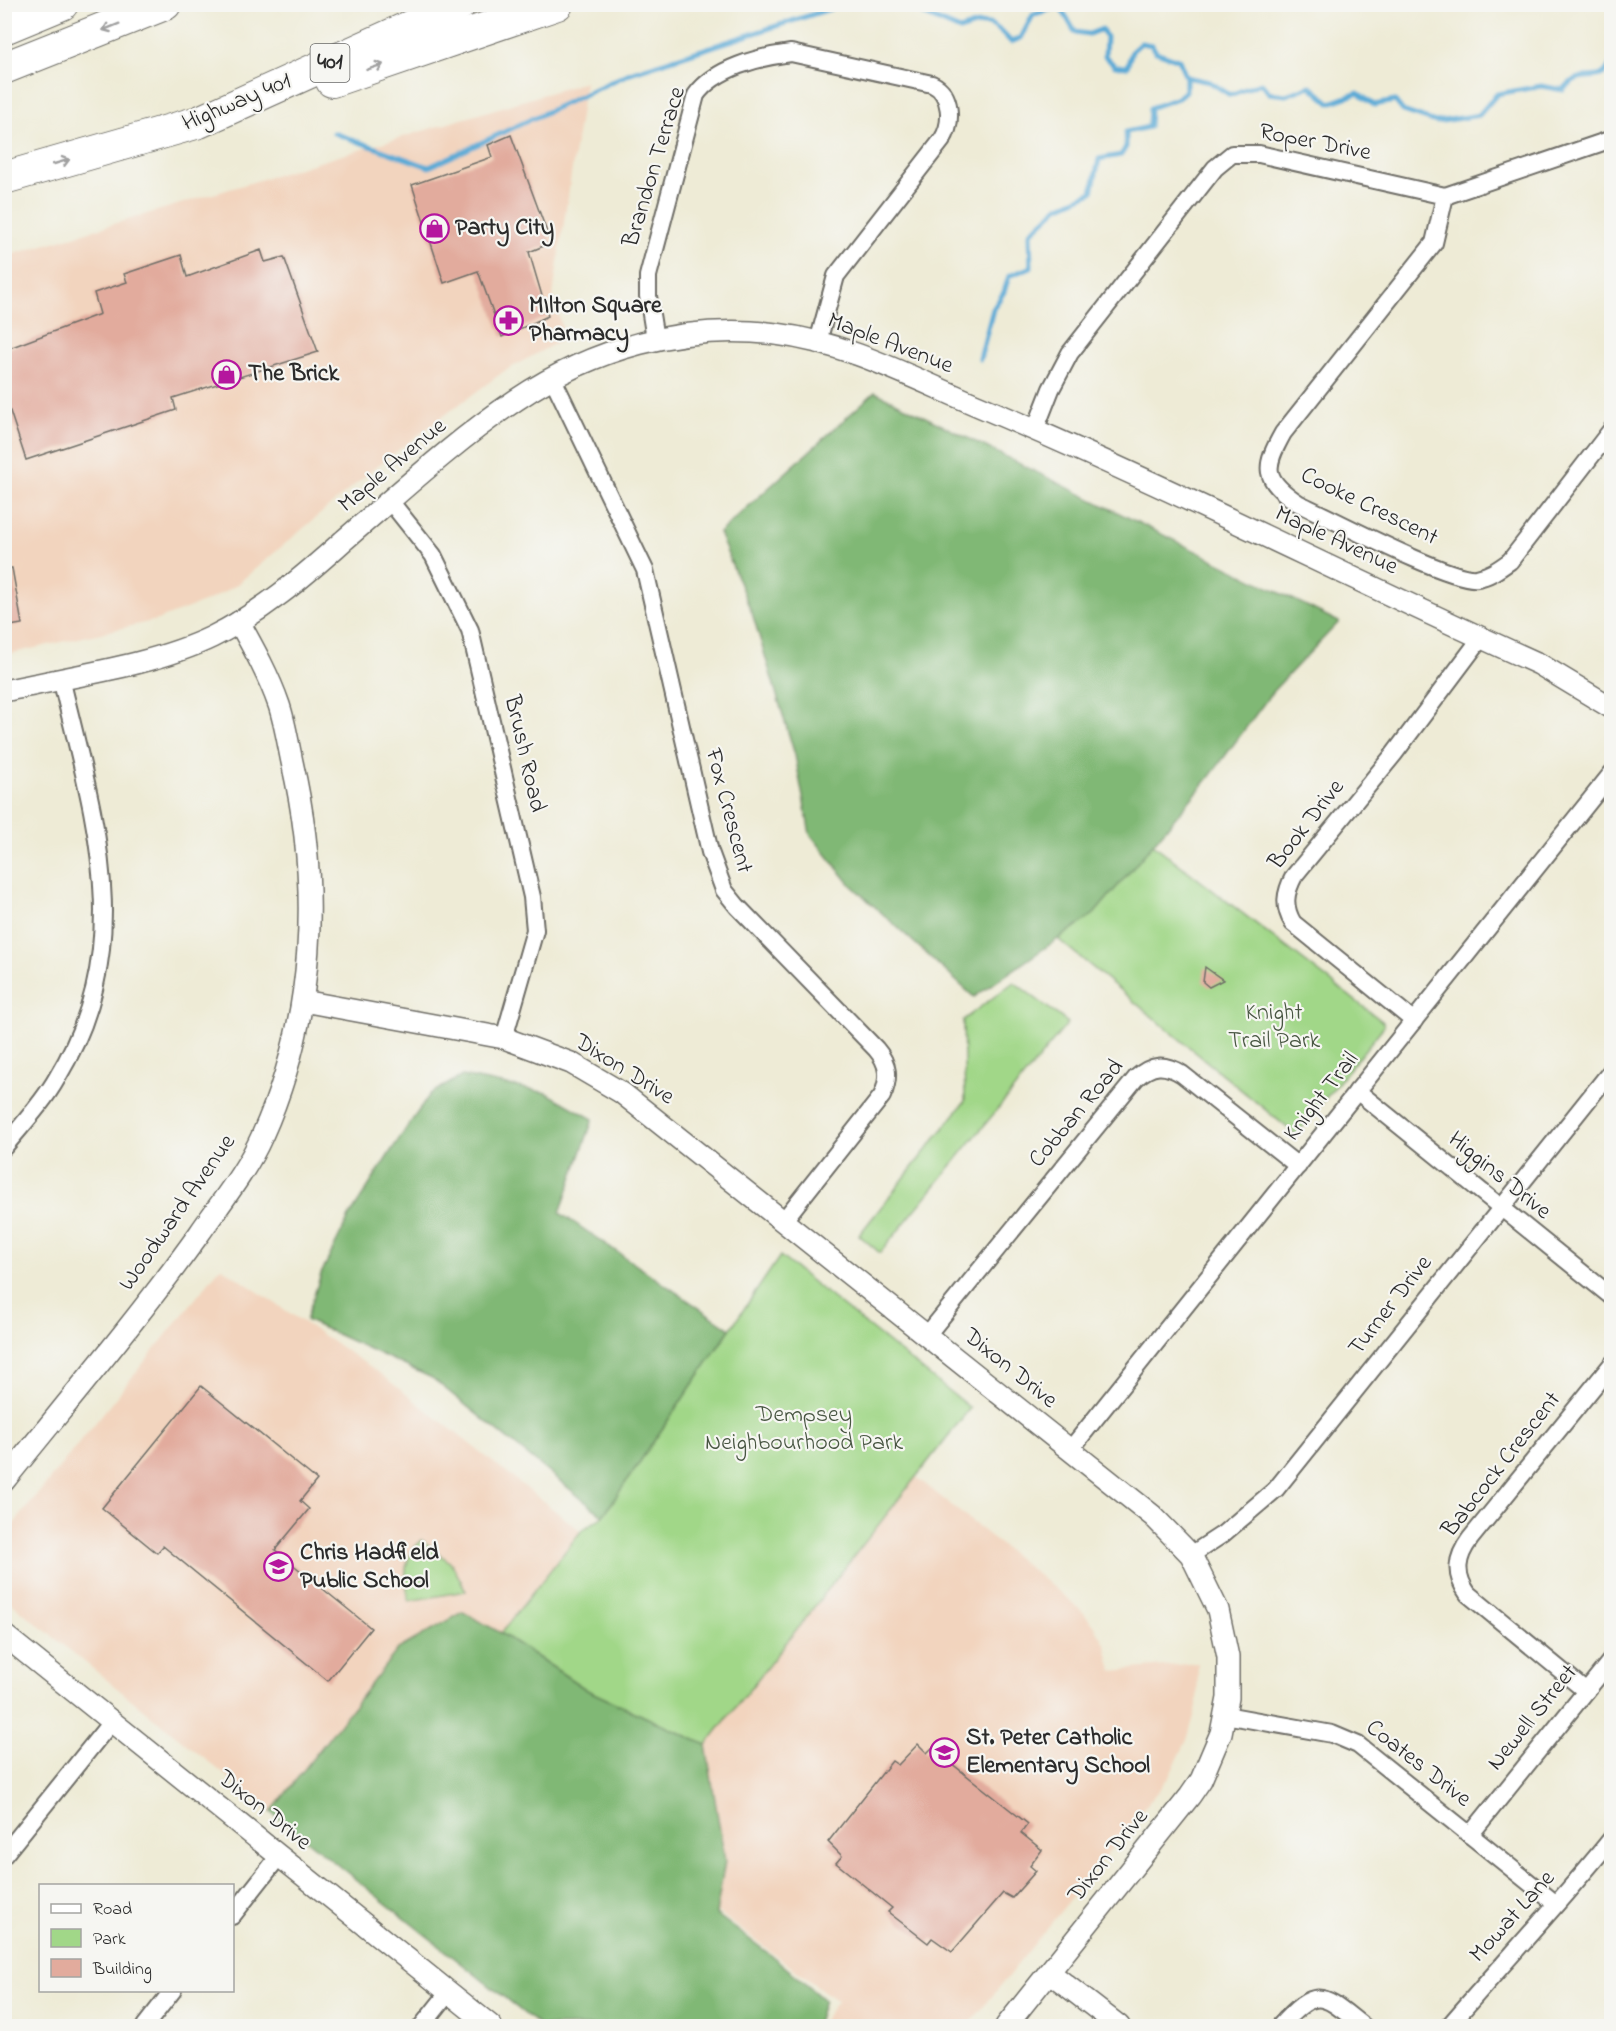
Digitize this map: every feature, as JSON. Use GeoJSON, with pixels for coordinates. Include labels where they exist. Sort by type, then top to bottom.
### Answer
{"type":"FeatureCollection","features":[{"type":"Feature","properties":{"kind":"highway"},"geometry":{"type":"LineString","coordinates":[[4,28],[62,4]]}},
{"type":"Feature","properties":{"kind":"highway"},"geometry":{"type":"LineString","coordinates":[[4,68],[165,4]]}},
{"type":"Feature","properties":{"kind":"highway","name":"Highway 401"},"geometry":{"type":"LineString","coordinates":[[4,178],[199,122],[460,4]]}},
{"type":"Feature","properties":{"kind":"highway"},"geometry":{"type":"LineString","coordinates":[[199,122],[366,70],[557,4]]}},
{"type":"Feature","properties":{"kind":"street","name":"Brandon Terrace"},"geometry":{"type":"LineString","coordinates":[[655,339],[648,296],[648,276],[696,95],[715,75],[775,55],[791,53],[932,84],[943,92],[949,114],[950,128],[942,140],[836,276],[818,342]]}},
{"type":"Feature","properties":{"kind":"street"},"geometry":{"type":"LineString","coordinates":[[1445,196],[1611,139]]}},
{"type":"Feature","properties":{"kind":"street","name":"Roper Drive"},"geometry":{"type":"LineString","coordinates":[[1035,430],[1051,389],[1070,353],[1215,168],[1232,154],[1259,154],[1445,196]]}},
{"type":"Feature","properties":{"kind":"street","name":"Cooke Crescent"},"geometry":{"type":"LineString","coordinates":[[1445,196],[1434,243],[1423,260],[1283,433],[1268,462],[1270,473],[1282,492],[1298,503],[1425,563],[1464,577],[1476,578],[1492,573],[1510,561],[1611,429]]}},
{"type":"Feature","properties":{"kind":"street","name":"Maple Avenue"},"geometry":{"type":"LineString","coordinates":[[4,691],[174,652],[239,622],[273,601],[390,501],[505,408],[552,377],[601,355],[655,339],[702,333],[754,333],[837,347],[1035,430],[1539,664],[1611,708]]}},
{"type":"Feature","properties":{"kind":"street","name":"Fox Crescent"},"geometry":{"type":"LineString","coordinates":[[552,377],[645,570],[710,852],[724,890],[756,927],[876,1049],[886,1065],[888,1076],[882,1096],[784,1220]]}},
{"type":"Feature","properties":{"kind":"street","name":"Brush Road"},"geometry":{"type":"LineString","coordinates":[[390,501],[433,555],[470,630],[532,897],[535,930],[504,1038]]}},
{"type":"Feature","properties":{"kind":"street","name":"Woodward Avenue"},"geometry":{"type":"LineString","coordinates":[[4,1481],[178,1263],[242,1173],[262,1136],[288,1063],[303,1001],[311,905],[302,810],[279,708],[258,658],[239,622]]}},
{"type":"Feature","properties":{"kind":"street","name":"Book Drive"},"geometry":{"type":"LineString","coordinates":[[1414,1021],[1293,923],[1285,904],[1287,889],[1294,876],[1394,754],[1481,638]]}},
{"type":"Feature","properties":{"kind":"street"},"geometry":{"type":"LineString","coordinates":[[4,1147],[45,1096],[68,1059],[96,984],[103,938],[104,889],[99,845],[61,678]]}},
{"type":"Feature","properties":{"kind":"street","name":"Knight Trail"},"geometry":{"type":"LineString","coordinates":[[1070,1450],[1611,773]]}},
{"type":"Feature","properties":{"kind":"street","name":"Dixon Drive"},"geometry":{"type":"LineString","coordinates":[[303,1001],[504,1038],[571,1064],[622,1093],[1153,1516],[1191,1555],[1211,1594],[1222,1626],[1228,1657],[1225,1715],[1215,1750],[1190,1796],[1006,2026]]}},
{"type":"Feature","properties":{"kind":"street","name":"Cobban Road"},"geometry":{"type":"LineString","coordinates":[[927,1335],[1047,1185],[1136,1078],[1147,1069],[1158,1065],[1170,1067],[1182,1074],[1298,1166]]}},
{"type":"Feature","properties":{"kind":"street","name":"Turner Drive"},"geometry":{"type":"LineString","coordinates":[[1191,1555],[1223,1534],[1276,1489],[1611,1070]]}},
{"type":"Feature","properties":{"kind":"street","name":"Higgins Drive"},"geometry":{"type":"LineString","coordinates":[[1357,1091],[1611,1297]]}},
{"type":"Feature","properties":{"kind":"street","name":"Babcock Crescent"},"geometry":{"type":"LineString","coordinates":[[1586,1691],[1474,1600],[1460,1582],[1457,1569],[1460,1552],[1611,1364]]}},
{"type":"Feature","properties":{"kind":"street","name":"Dixon Drive"},"geometry":{"type":"LineString","coordinates":[[4,1635],[491,2026]]}},
{"type":"Feature","properties":{"kind":"street","name":"Newell Street"},"geometry":{"type":"LineString","coordinates":[[1470,1835],[1611,1659]]}},
{"type":"Feature","properties":{"kind":"street","name":"Coates Drive"},"geometry":{"type":"LineString","coordinates":[[1225,1715],[1344,1737],[1366,1750],[1556,1904]]}},
{"type":"Feature","properties":{"kind":"street"},"geometry":{"type":"LineString","coordinates":[[4,1854],[112,1721]]}},
{"type":"Feature","properties":{"kind":"street","name":"Mowat Lane"},"geometry":{"type":"LineString","coordinates":[[1449,2026],[1611,1838]]}},
{"type":"Feature","properties":{"kind":"street"},"geometry":{"type":"LineString","coordinates":[[234,1913],[279,1856]]}},
{"type":"Feature","properties":{"kind":"street"},"geometry":{"type":"LineString","coordinates":[[1049,1972],[1119,2026]]}},
{"type":"Feature","properties":{"kind":"street"},"geometry":{"type":"LineString","coordinates":[[145,2026],[172,1992]]}},
{"type":"Feature","properties":{"kind":"street"},"geometry":{"type":"LineString","coordinates":[[422,2026],[449,1992]]}},
{"type":"Feature","properties":{"kind":"street"},"geometry":{"type":"LineString","coordinates":[[1280,2026],[1300,2004],[1322,1999],[1331,2002],[1363,2026]]}},
{"type":"Feature","properties":{"kind":"shaded area"},"geometry":{"type":"Polygon","coordinates":[[[585,82],[553,295],[565,338],[503,372],[449,412],[376,467],[235,586],[209,600],[157,620],[5,655],[4,257],[585,82]]]}},
{"type":"Feature","properties":{"kind":"shaded area","name":"Chris Hadfield Public School"},"geometry":{"type":"Polygon","coordinates":[[[221,1267],[378,1372],[581,1531],[501,1633],[463,1613],[398,1649],[271,1812],[5,1598],[4,1536],[221,1267]]]}},
{"type":"Feature","properties":{"kind":"shaded area","name":"St. Peter Catholic Elementary School"},"geometry":{"type":"Polygon","coordinates":[[[915,1476],[1079,1608],[1094,1625],[1106,1646],[1112,1671],[1198,1663],[1197,1706],[1187,1740],[1169,1777],[968,2026],[819,2026],[837,2001],[714,1909],[706,1745],[915,1476]]]}},
{"type":"Feature","properties":{"kind":"green space"},"geometry":{"type":"Polygon","coordinates":[[[875,392],[1339,622],[1273,691],[1208,779],[1094,914],[974,997],[851,885],[810,834],[795,755],[753,616],[719,533],[875,392]]]}},
{"type":"Feature","properties":{"kind":"green space","name":"Knight Trail Park"},"geometry":{"type":"Polygon","coordinates":[[[1153,844],[1383,1022],[1384,1026],[1296,1135],[1058,939],[1094,914],[1153,844]]]}},
{"type":"Feature","properties":{"kind":"green space"},"geometry":{"type":"Polygon","coordinates":[[[1014,982],[1068,1023],[880,1253],[859,1235],[965,1101],[963,1020],[1014,982]]]}},
{"type":"Feature","properties":{"kind":"green space"},"geometry":{"type":"Polygon","coordinates":[[[462,1076],[547,1093],[593,1119],[560,1213],[730,1329],[603,1516],[432,1378],[306,1320],[321,1274],[349,1217],[391,1151],[430,1094],[462,1076]]]}},
{"type":"Feature","properties":{"kind":"green space","name":"Dempsey Neighbourhood Park"},"geometry":{"type":"Polygon","coordinates":[[[780,1256],[970,1408],[706,1745],[587,1690],[501,1633],[581,1531],[603,1516],[780,1256]]]}},
{"type":"Feature","properties":{"kind":"green space"},"geometry":{"type":"Polygon","coordinates":[[[422,1540],[452,1564],[466,1591],[409,1601],[406,1568],[411,1553],[422,1540]]]}},
{"type":"Feature","properties":{"kind":"green space"},"geometry":{"type":"Polygon","coordinates":[[[463,1612],[501,1633],[587,1690],[706,1745],[725,1861],[716,1914],[776,1959],[824,2000],[816,2026],[540,2026],[271,1812],[398,1649],[463,1612]]]}},
{"type":"Feature","properties":{"kind":"building"},"geometry":{"type":"Polygon","coordinates":[[[511,135],[551,243],[529,252],[548,316],[502,337],[478,271],[444,283],[412,185],[492,157],[488,145],[511,135]]]}},
{"type":"Feature","properties":{"kind":"building"},"geometry":{"type":"Polygon","coordinates":[[[261,250],[265,262],[284,257],[318,352],[173,398],[176,410],[26,460],[4,393],[4,350],[100,314],[94,293],[127,282],[124,274],[181,255],[187,277],[261,250]]]}},
{"type":"Feature","properties":{"kind":"building"},"geometry":{"type":"Polygon","coordinates":[[[4,568],[12,568],[22,624],[4,627],[4,568]]]}},
{"type":"Feature","properties":{"kind":"building"},"geometry":{"type":"Polygon","coordinates":[[[1205,967],[1223,980],[1209,987],[1203,982],[1205,967]]]}},
{"type":"Feature","properties":{"kind":"building"},"geometry":{"type":"Polygon","coordinates":[[[201,1386],[317,1480],[300,1501],[309,1509],[275,1550],[371,1628],[328,1681],[163,1546],[157,1553],[102,1508],[201,1386]]]}},
{"type":"Feature","properties":{"kind":"building"},"geometry":{"type":"Polygon","coordinates":[[[918,1744],[927,1753],[932,1748],[1028,1824],[1021,1833],[1042,1850],[1030,1866],[1036,1871],[1012,1898],[1003,1893],[952,1952],[932,1938],[928,1943],[888,1912],[892,1908],[836,1863],[842,1856],[828,1842],[892,1761],[898,1765],[918,1744]]]}},
{"type":"Feature","properties":{"kind":"waterway"},"geometry":{"type":"LineString","coordinates":[[334,133],[429,167],[630,73],[845,4]]}},
{"type":"Feature","properties":{"kind":"waterway"},"geometry":{"type":"LineString","coordinates":[[926,4],[923,14],[960,30],[988,24],[999,29],[1011,42],[1021,38],[1033,15],[1060,6],[1075,32],[1089,34],[1102,29],[1106,37],[1105,56],[1115,66],[1127,67],[1132,51],[1141,43],[1152,45],[1156,52],[1179,60],[1186,77],[1210,82],[1230,95],[1261,83],[1269,93],[1286,95],[1310,86],[1330,103],[1358,93],[1374,105],[1395,101],[1403,111],[1436,122],[1479,115],[1497,94],[1541,86],[1563,90],[1574,80],[1600,76],[1608,69],[1612,61]]}},
{"type":"Feature","properties":{"kind":"waterway"},"geometry":{"type":"LineString","coordinates":[[980,359],[993,309],[1004,292],[1009,276],[1031,267],[1030,233],[1058,207],[1092,192],[1099,159],[1121,155],[1126,147],[1126,132],[1149,127],[1150,108],[1178,98],[1186,91],[1186,77]]}},
{"type":"Feature","properties":{"kind":"place","name":"Party City"},"geometry":{"type":"Point","coordinates":[434,228]}},
{"type":"Feature","properties":{"kind":"place","name":"MIlton Square Pharmacy"},"geometry":{"type":"Point","coordinates":[508,320]}},
{"type":"Feature","properties":{"kind":"place","name":"The Brick"},"geometry":{"type":"Point","coordinates":[227,374]}},
{"type":"Feature","properties":{"kind":"place","name":"Chris Hadfield Public School"},"geometry":{"type":"Point","coordinates":[279,1567]}},
{"type":"Feature","properties":{"kind":"place","name":"St. Peter Catholic Elementary School"},"geometry":{"type":"Point","coordinates":[945,1752]}}]}
